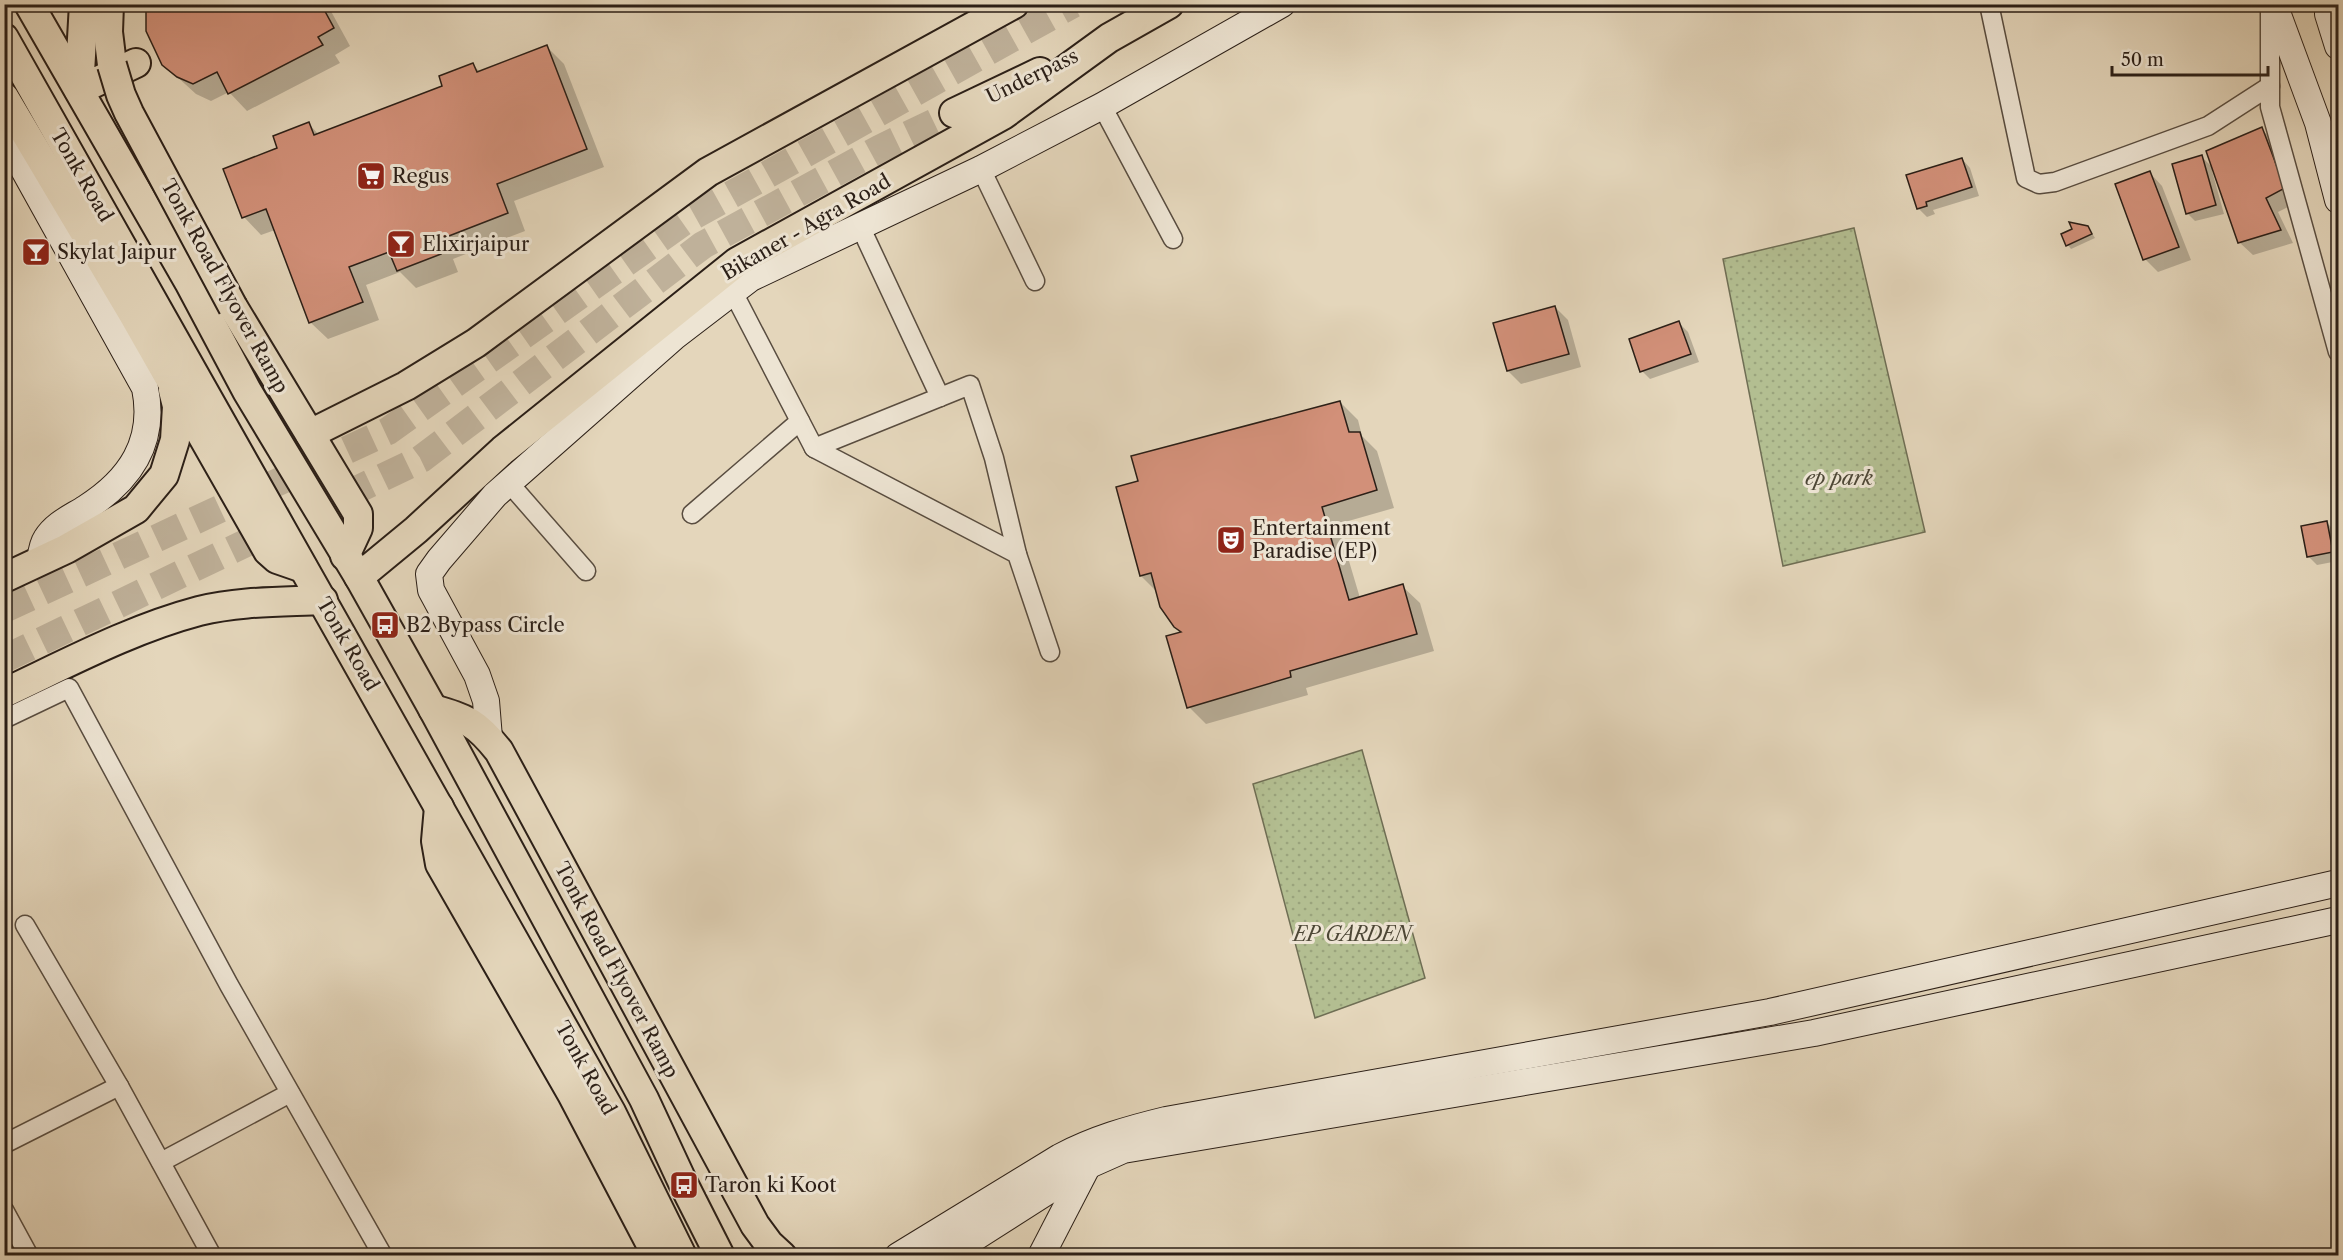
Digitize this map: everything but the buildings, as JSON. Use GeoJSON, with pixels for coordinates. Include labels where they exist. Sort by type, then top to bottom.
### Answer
{"type":"FeatureCollection","features":[{"type":"Feature","properties":{"kind":"main road","name":"Tonk Road"},"geometry":{"type":"LineString","coordinates":[[29,4],[189,282],[247,391],[352,566],[432,709],[644,1098],[720,1256]]}},
{"type":"Feature","properties":{"kind":"main road"},"geometry":{"type":"LineString","coordinates":[[84,4],[79,90],[136,63]]}},
{"type":"Feature","properties":{"kind":"main road","name":"Tonk Road Flyover Ramp"},"geometry":{"type":"LineString","coordinates":[[109,4],[108,32],[112,65],[121,95],[233,307],[358,514],[352,566]]}},
{"type":"Feature","properties":{"kind":"main road"},"geometry":{"type":"LineString","coordinates":[[310,434],[406,386],[476,343],[708,172],[1014,4]]}},
{"type":"Feature","properties":{"kind":"main road","name":"Bikaner - Agra Road"},"geometry":{"type":"LineString","coordinates":[[352,566],[416,530],[503,450],[737,262],[1003,115],[1109,38],[1169,4]]}},
{"type":"Feature","properties":{"kind":"main road","name":"Tonk Road"},"geometry":{"type":"LineString","coordinates":[[4,38],[611,1112],[682,1256]]}},
{"type":"Feature","properties":{"kind":"main road","name":"Underpass"},"geometry":{"type":"LineString","coordinates":[[954,113],[1109,38]]}},
{"type":"Feature","properties":{"kind":"main road"},"geometry":{"type":"LineString","coordinates":[[4,97],[133,314],[268,551],[285,563],[303,568]]}},
{"type":"Feature","properties":{"kind":"main road"},"geometry":{"type":"LineString","coordinates":[[4,578],[136,509],[165,475],[175,440],[177,406],[170,378]]}},
{"type":"Feature","properties":{"kind":"main road"},"geometry":{"type":"LineString","coordinates":[[4,693],[147,627],[211,609],[323,600]]}},
{"type":"Feature","properties":{"kind":"main road","name":"Tonk Road Flyover Ramp"},"geometry":{"type":"LineString","coordinates":[[432,709],[466,718],[478,726],[489,738],[516,780],[755,1225],[769,1244],[782,1256]]}},
{"type":"Feature","properties":{"kind":"main road"},"geometry":{"type":"LineString","coordinates":[[439,807],[436,841],[440,864],[572,1094],[657,1256]]}},
{"type":"Feature","properties":{"kind":"street"},"geometry":{"type":"LineString","coordinates":[[489,738],[486,701],[477,675],[431,590],[429,574],[495,495],[674,337],[751,278],[981,169],[1102,106],[1281,4]]}},
{"type":"Feature","properties":{"kind":"street"},"geometry":{"type":"LineString","coordinates":[[1989,4],[2026,177],[2039,184],[2055,182],[2208,126],[2270,86]]}},
{"type":"Feature","properties":{"kind":"street"},"geometry":{"type":"LineString","coordinates":[[2272,4],[2270,107],[2338,352]]}},
{"type":"Feature","properties":{"kind":"street"},"geometry":{"type":"LineString","coordinates":[[2272,4],[2318,123],[2338,200]]}},
{"type":"Feature","properties":{"kind":"street"},"geometry":{"type":"LineString","coordinates":[[2329,4],[2328,14],[2338,46]]}},
{"type":"Feature","properties":{"kind":"street"},"geometry":{"type":"LineString","coordinates":[[1102,106],[1173,239]]}},
{"type":"Feature","properties":{"kind":"street"},"geometry":{"type":"LineString","coordinates":[[4,134],[145,388],[148,405],[143,443],[129,471],[99,500],[51,531],[44,541],[40,561]]}},
{"type":"Feature","properties":{"kind":"street"},"geometry":{"type":"LineString","coordinates":[[981,169],[1035,281]]}},
{"type":"Feature","properties":{"kind":"street"},"geometry":{"type":"LineString","coordinates":[[860,226],[940,397]]}},
{"type":"Feature","properties":{"kind":"street"},"geometry":{"type":"LineString","coordinates":[[733,292],[814,448],[1017,554]]}},
{"type":"Feature","properties":{"kind":"street"},"geometry":{"type":"LineString","coordinates":[[814,448],[970,385],[994,458],[1017,554],[1050,652]]}},
{"type":"Feature","properties":{"kind":"street"},"geometry":{"type":"LineString","coordinates":[[692,514],[800,421]]}},
{"type":"Feature","properties":{"kind":"street"},"geometry":{"type":"LineString","coordinates":[[509,483],[586,571]]}},
{"type":"Feature","properties":{"kind":"street"},"geometry":{"type":"LineString","coordinates":[[4,719],[69,688],[229,985],[383,1256]]}},
{"type":"Feature","properties":{"kind":"street"},"geometry":{"type":"LineString","coordinates":[[898,1256],[1060,1157],[1083,1145],[1121,1131],[1166,1120],[1770,1012],[2338,883]]}},
{"type":"Feature","properties":{"kind":"street"},"geometry":{"type":"LineString","coordinates":[[946,1256],[1087,1166],[1123,1150],[1814,1034],[2338,920]]}},
{"type":"Feature","properties":{"kind":"street"},"geometry":{"type":"LineString","coordinates":[[25,925],[119,1086],[212,1256]]}},
{"type":"Feature","properties":{"kind":"street"},"geometry":{"type":"LineString","coordinates":[[4,1144],[119,1086]]}},
{"type":"Feature","properties":{"kind":"street"},"geometry":{"type":"LineString","coordinates":[[161,1162],[290,1093]]}},
{"type":"Feature","properties":{"kind":"street"},"geometry":{"type":"LineString","coordinates":[[1041,1256],[1087,1166]]}},
{"type":"Feature","properties":{"kind":"street"},"geometry":{"type":"LineString","coordinates":[[4,1210],[29,1256]]}},
{"type":"Feature","properties":{"kind":"green space","name":"ep park"},"geometry":{"type":"Polygon","coordinates":[[[1854,228],[1925,532],[1783,566],[1723,259],[1854,228]]]}},
{"type":"Feature","properties":{"kind":"green space","name":"EP GARDEN"},"geometry":{"type":"Polygon","coordinates":[[[1362,750],[1425,978],[1315,1018],[1253,784],[1362,750]]]}},
{"type":"Feature","properties":{"kind":"tunnel"},"geometry":{"type":"LineString","coordinates":[[4,609],[388,431],[686,220],[1073,4]]}},
{"type":"Feature","properties":{"kind":"tunnel"},"geometry":{"type":"LineString","coordinates":[[4,659],[421,459],[703,245],[881,148],[954,113]]}},
{"type":"Feature","properties":{"kind":"place","name":"Regus"},"geometry":{"type":"Point","coordinates":[371,176]}},
{"type":"Feature","properties":{"kind":"place","name":"Elixirjaipur"},"geometry":{"type":"Point","coordinates":[401,244]}},
{"type":"Feature","properties":{"kind":"place","name":"Skylat Jaipur"},"geometry":{"type":"Point","coordinates":[36,252]}},
{"type":"Feature","properties":{"kind":"place","name":"Entertainment Paradise (EP)"},"geometry":{"type":"Point","coordinates":[1231,540]}},
{"type":"Feature","properties":{"kind":"place","name":"B2 Bypass Circle"},"geometry":{"type":"Point","coordinates":[385,625]}},
{"type":"Feature","properties":{"kind":"place","name":"Taron ki Koot"},"geometry":{"type":"Point","coordinates":[684,1185]}}]}
